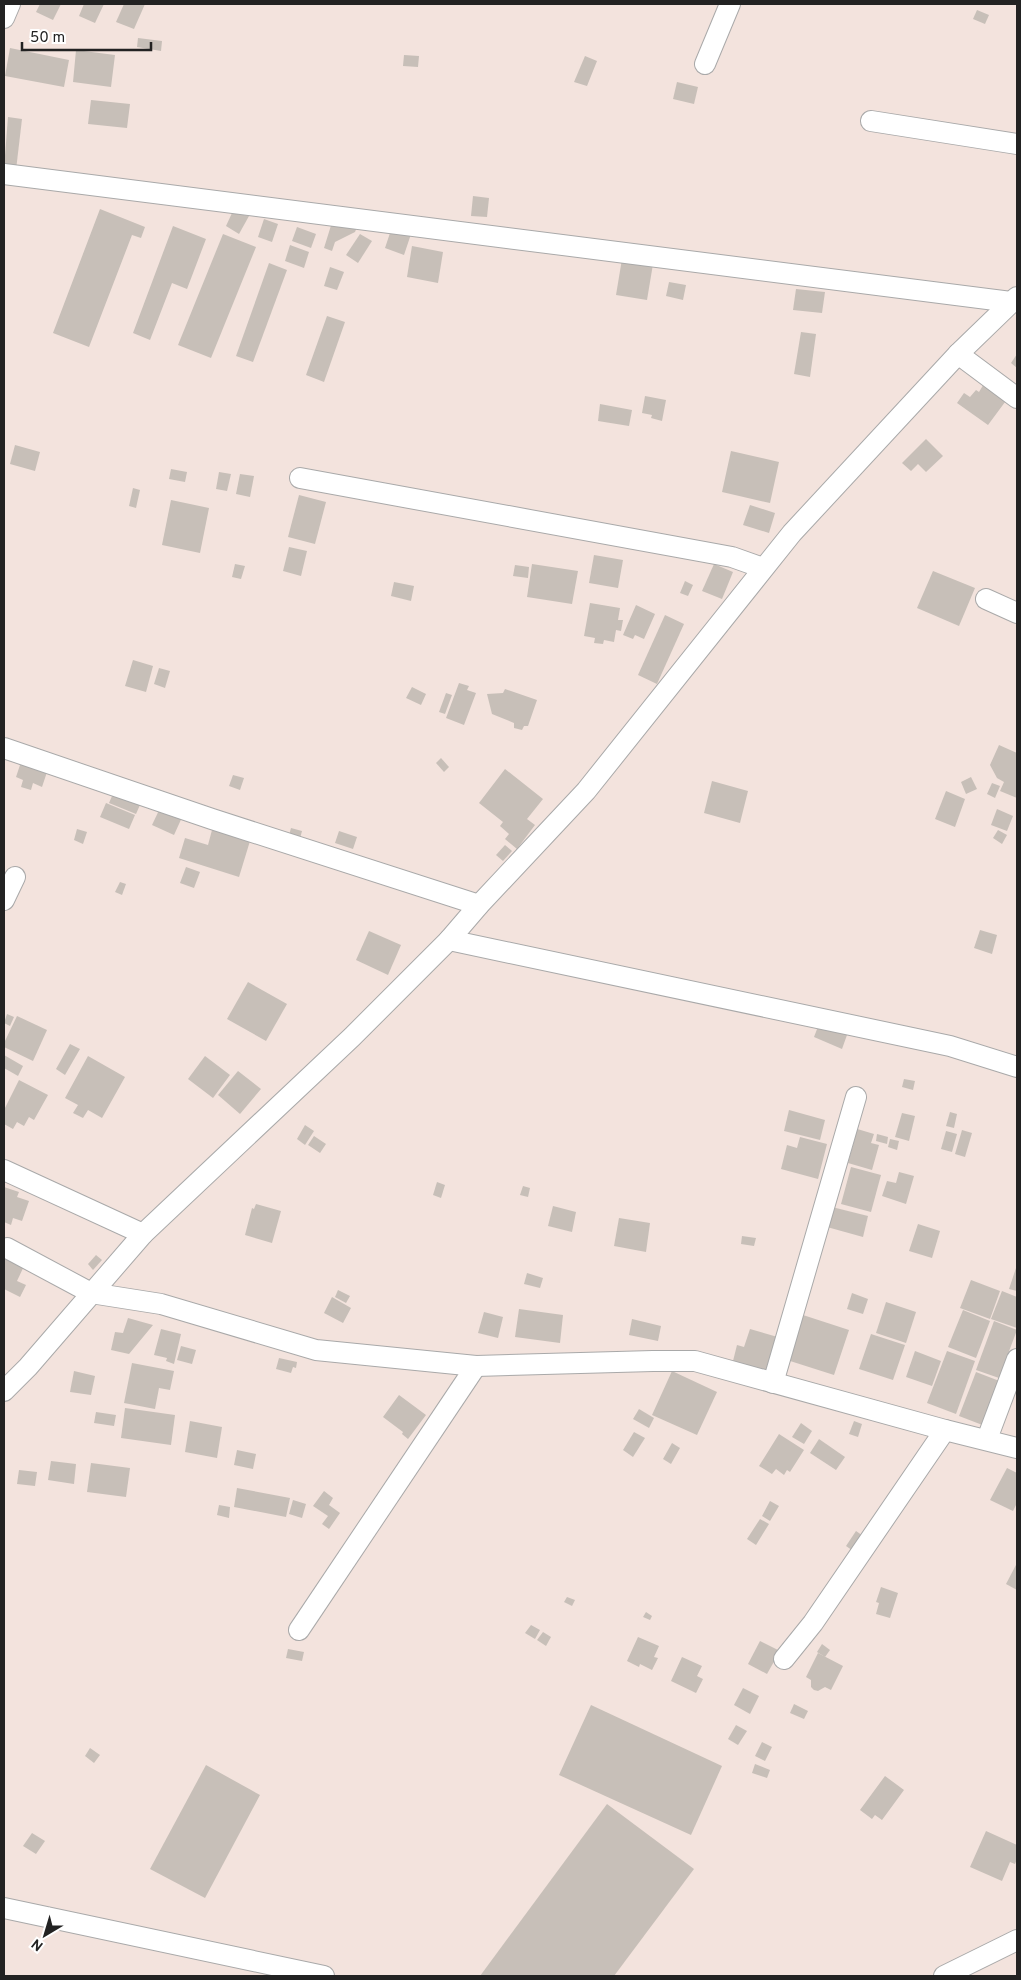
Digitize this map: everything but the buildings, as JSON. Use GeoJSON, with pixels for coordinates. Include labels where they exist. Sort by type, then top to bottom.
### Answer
{"type":"FeatureCollection","features":[{"type":"Feature","properties":{"kind":"street"},"geometry":{"type":"LineString","coordinates":[[4,18],[10,4]]}},
{"type":"Feature","properties":{"kind":"street"},"geometry":{"type":"LineString","coordinates":[[705,64],[730,4]]}},
{"type":"Feature","properties":{"kind":"street"},"geometry":{"type":"LineString","coordinates":[[871,120],[1017,144]]}},
{"type":"Feature","properties":{"kind":"street"},"geometry":{"type":"LineString","coordinates":[[4,174],[1014,299]]}},
{"type":"Feature","properties":{"kind":"street"},"geometry":{"type":"LineString","coordinates":[[4,1391],[28,1367],[143,1234],[352,1037],[449,940],[586,790],[792,533],[958,354],[1014,299]]}},
{"type":"Feature","properties":{"kind":"street"},"geometry":{"type":"LineString","coordinates":[[958,354],[1017,398]]}},
{"type":"Feature","properties":{"kind":"street"},"geometry":{"type":"LineString","coordinates":[[300,478],[732,557],[763,568]]}},
{"type":"Feature","properties":{"kind":"street"},"geometry":{"type":"LineString","coordinates":[[986,599],[1017,613]]}},
{"type":"Feature","properties":{"kind":"street"},"geometry":{"type":"LineString","coordinates":[[4,748],[212,819],[479,905]]}},
{"type":"Feature","properties":{"kind":"street"},"geometry":{"type":"LineString","coordinates":[[4,900],[15,877]]}},
{"type":"Feature","properties":{"kind":"street"},"geometry":{"type":"LineString","coordinates":[[449,940],[950,1046],[1017,1067]]}},
{"type":"Feature","properties":{"kind":"street"},"geometry":{"type":"LineString","coordinates":[[773,1383],[856,1097]]}},
{"type":"Feature","properties":{"kind":"street"},"geometry":{"type":"LineString","coordinates":[[4,1170],[143,1234]]}},
{"type":"Feature","properties":{"kind":"street"},"geometry":{"type":"LineString","coordinates":[[7,1248],[91,1292],[161,1304],[316,1350],[476,1366],[695,1361],[1017,1448]]}},
{"type":"Feature","properties":{"kind":"street"},"geometry":{"type":"LineString","coordinates":[[987,1439],[1017,1359]]}},
{"type":"Feature","properties":{"kind":"street"},"geometry":{"type":"LineString","coordinates":[[299,1630],[476,1366]]}},
{"type":"Feature","properties":{"kind":"street"},"geometry":{"type":"LineString","coordinates":[[784,1659],[813,1623],[945,1430]]}},
{"type":"Feature","properties":{"kind":"street"},"geometry":{"type":"LineString","coordinates":[[4,1908],[324,1976]]}},
{"type":"Feature","properties":{"kind":"street"},"geometry":{"type":"LineString","coordinates":[[944,1976],[1017,1940]]}},
{"type":"Feature","properties":{"kind":"shaded area"},"geometry":{"type":"Polygon","coordinates":[[[4,4],[1017,4],[1017,1976],[4,1976],[4,4]]]}}]}
